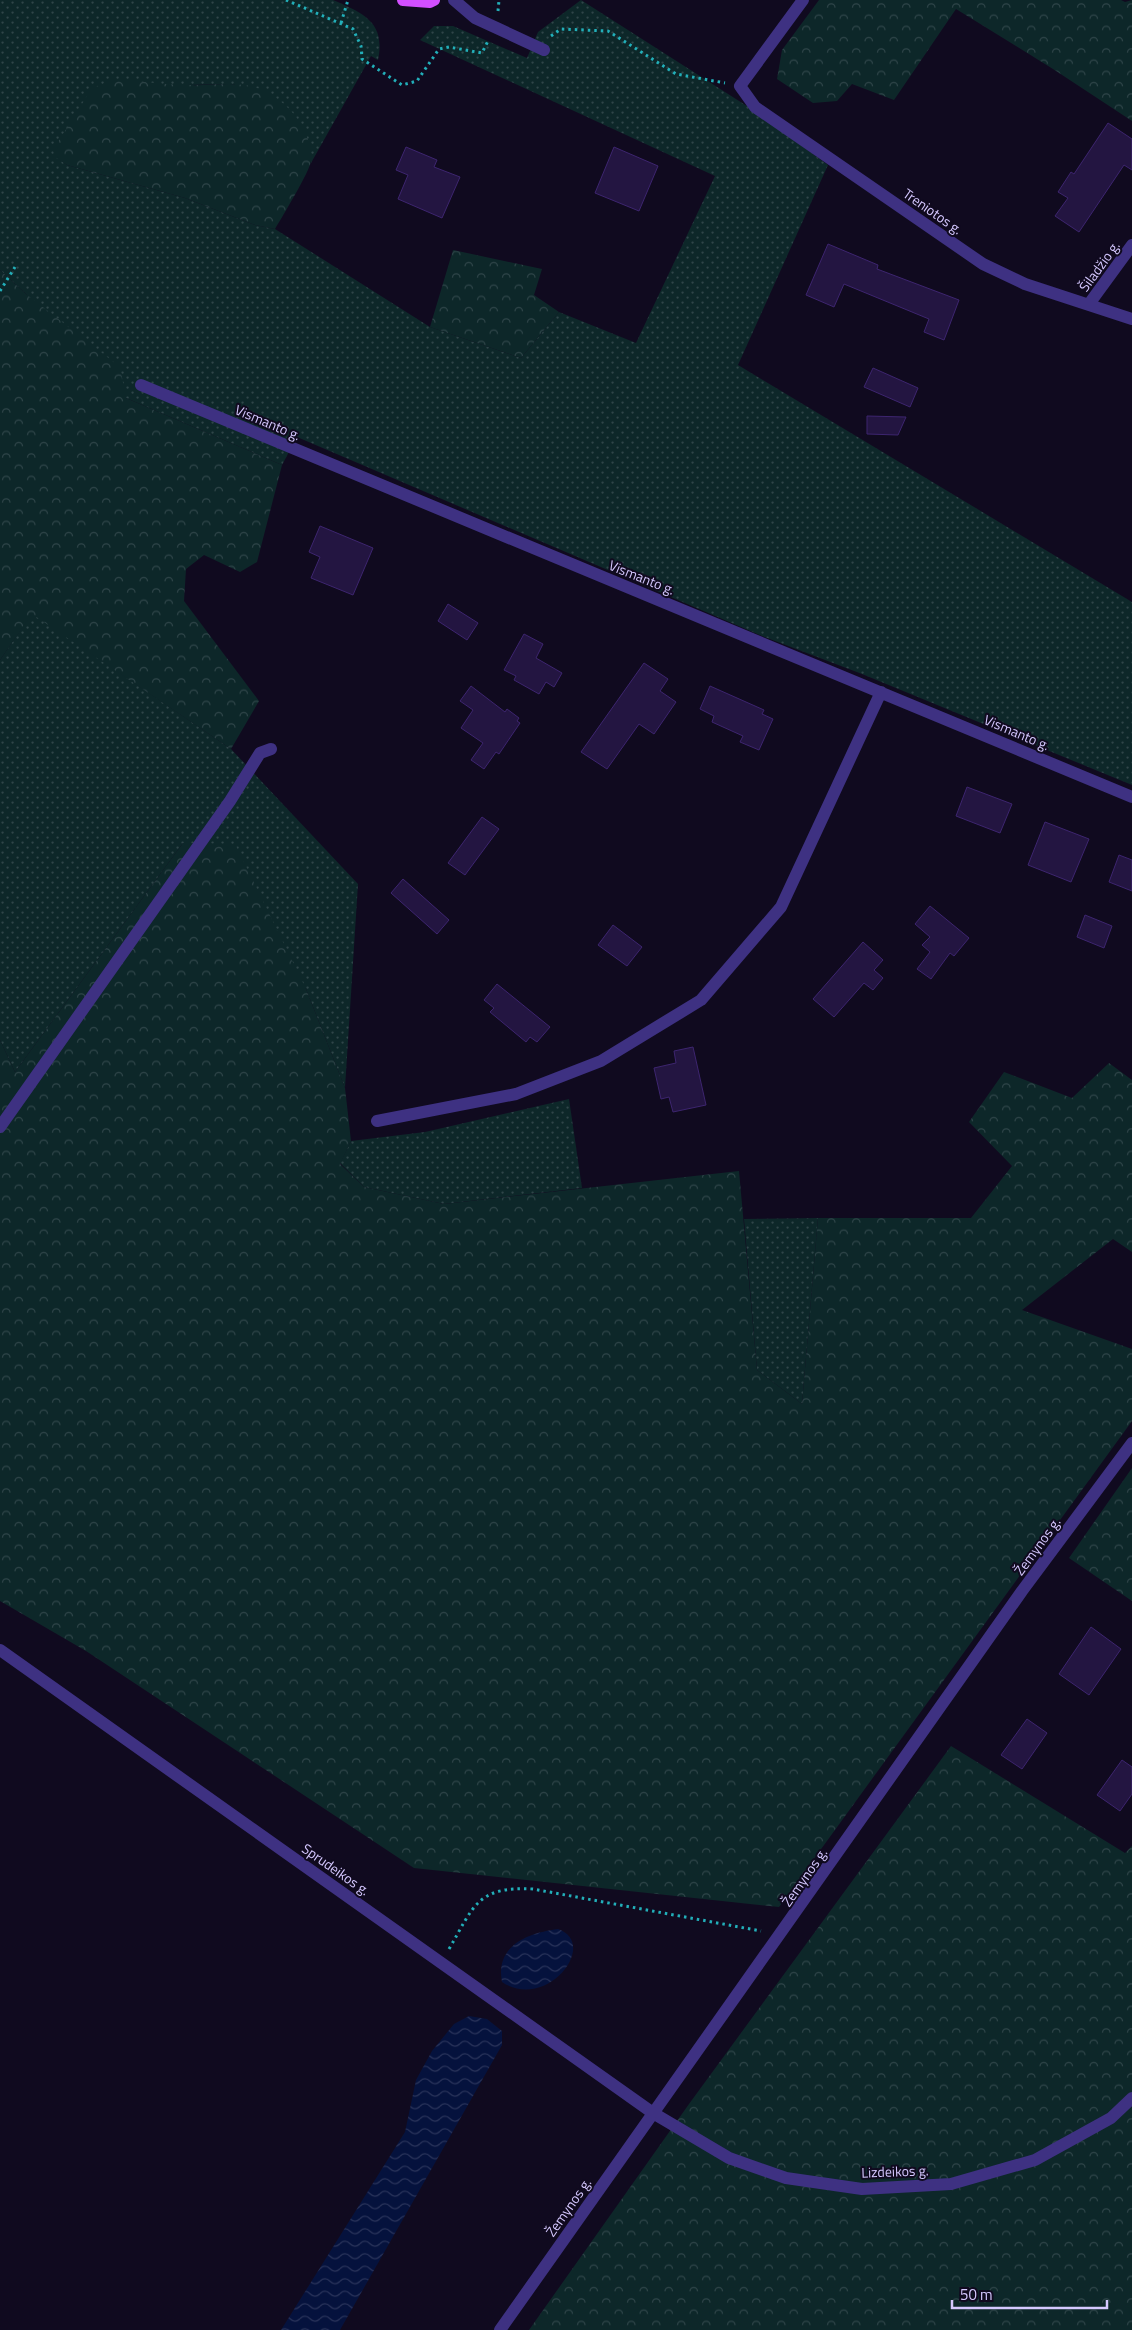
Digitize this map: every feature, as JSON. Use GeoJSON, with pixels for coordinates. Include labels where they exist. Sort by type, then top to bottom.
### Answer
{"type":"FeatureCollection","features":[{"type":"Feature","properties":{"kind":"main road"},"geometry":{"type":"LineString","coordinates":[[404,0],[430,2],[434,0]]}},
{"type":"Feature","properties":{"kind":"street"},"geometry":{"type":"LineString","coordinates":[[454,0],[476,18],[544,50]]}},
{"type":"Feature","properties":{"kind":"street"},"geometry":{"type":"LineString","coordinates":[[740,86],[803,0]]}},
{"type":"Feature","properties":{"kind":"street","name":"Treniotos g."},"geometry":{"type":"LineString","coordinates":[[740,86],[756,107],[983,264],[1025,284],[1132,319]]}},
{"type":"Feature","properties":{"kind":"street","name":"Šiladžio g."},"geometry":{"type":"LineString","coordinates":[[1089,304],[1132,245]]}},
{"type":"Feature","properties":{"kind":"street","name":"Vismanto g."},"geometry":{"type":"LineString","coordinates":[[141,385],[1132,797]]}},
{"type":"Feature","properties":{"kind":"street"},"geometry":{"type":"LineString","coordinates":[[378,1121],[516,1094],[602,1061],[701,1000],[781,907],[881,692]]}},
{"type":"Feature","properties":{"kind":"street"},"geometry":{"type":"LineString","coordinates":[[0,1127],[224,809],[260,753],[271,750]]}},
{"type":"Feature","properties":{"kind":"street","name":"Žemynos g."},"geometry":{"type":"LineString","coordinates":[[500,2330],[1022,1592],[1132,1443]]}},
{"type":"Feature","properties":{"kind":"street","name":"Sprudeikos g."},"geometry":{"type":"LineString","coordinates":[[0,1650],[653,2113]]}},
{"type":"Feature","properties":{"kind":"street","name":"Lizdeikos g."},"geometry":{"type":"LineString","coordinates":[[653,2113],[737,2161],[786,2178],[862,2189],[950,2184],[1034,2160],[1110,2118],[1132,2098]]}},
{"type":"Feature","properties":{"kind":"path"},"geometry":{"type":"LineString","coordinates":[[286,0],[353,29],[361,46],[362,59],[402,85],[417,81],[439,49],[449,47],[482,53],[494,28],[499,0]]}},
{"type":"Feature","properties":{"kind":"path"},"geometry":{"type":"LineString","coordinates":[[340,23],[348,0]]}},
{"type":"Feature","properties":{"kind":"path"},"geometry":{"type":"LineString","coordinates":[[544,50],[552,34],[561,29],[608,31],[676,74],[740,86]]}},
{"type":"Feature","properties":{"kind":"path"},"geometry":{"type":"LineString","coordinates":[[0,291],[15,267]]}},
{"type":"Feature","properties":{"kind":"path"},"geometry":{"type":"LineString","coordinates":[[441,1962],[474,1905],[489,1893],[509,1888],[533,1889],[781,1935]]}},
{"type":"Feature","properties":{"kind":"green space"},"geometry":{"type":"Polygon","coordinates":[[[0,0],[333,0],[363,15],[370,21],[379,36],[378,60],[371,56],[311,163],[307,141],[234,84],[187,85],[55,156],[67,165],[185,198],[255,225],[275,229],[430,327],[521,358],[559,312],[636,343],[715,176],[420,40],[434,26],[453,26],[527,58],[538,32],[581,0],[750,108],[828,165],[738,365],[1132,602],[1132,785],[862,674],[762,636],[297,437],[282,465],[126,398],[26,294],[0,270],[0,0]]]}},
{"type":"Feature","properties":{"kind":"green space"},"geometry":{"type":"Polygon","coordinates":[[[819,0],[1121,0],[1125,2],[1132,0],[1132,121],[956,9],[894,100],[852,84],[837,101],[813,103],[777,79],[782,50],[819,0]]]}},
{"type":"Feature","properties":{"kind":"green space"},"geometry":{"type":"Polygon","coordinates":[[[116,79],[180,85],[246,85],[265,92],[286,106],[302,125],[307,136],[311,161],[301,184],[275,229],[255,225],[185,198],[67,165],[55,157],[53,150],[92,88],[116,79]]]}},
{"type":"Feature","properties":{"kind":"green space"},"geometry":{"type":"Polygon","coordinates":[[[453,250],[542,269],[534,295],[559,312],[521,358],[430,327],[453,250]]]}},
{"type":"Feature","properties":{"kind":"green space"},"geometry":{"type":"Polygon","coordinates":[[[0,270],[26,294],[120,367],[126,398],[282,465],[257,562],[240,572],[204,555],[186,569],[184,601],[259,701],[231,749],[32,614],[0,660],[0,270]]]}},
{"type":"Feature","properties":{"kind":"green space"},"geometry":{"type":"Polygon","coordinates":[[[32,613],[231,749],[358,884],[345,1088],[306,989],[183,843],[15,1072],[0,1040],[0,660],[32,613]]]}},
{"type":"Feature","properties":{"kind":"green space"},"geometry":{"type":"Polygon","coordinates":[[[183,843],[235,844],[306,989],[345,1088],[351,1141],[340,1164],[364,1187],[444,1204],[739,1171],[757,1370],[802,1404],[818,1218],[971,1218],[1012,1166],[969,1122],[1004,1072],[1072,1098],[1109,1063],[1132,1080],[1132,1252],[1113,1239],[1022,1310],[1132,1349],[1132,1421],[779,1907],[414,1868],[86,1651],[0,1601],[0,1040],[15,1072],[183,843]]]}},
{"type":"Feature","properties":{"kind":"green space"},"geometry":{"type":"Polygon","coordinates":[[[569,1099],[582,1188],[444,1204],[364,1187],[340,1163],[351,1141],[425,1132],[569,1099]]]}},
{"type":"Feature","properties":{"kind":"green space"},"geometry":{"type":"Polygon","coordinates":[[[818,1218],[802,1404],[757,1370],[744,1219],[818,1218]]]}},
{"type":"Feature","properties":{"kind":"green space"},"geometry":{"type":"Polygon","coordinates":[[[1132,1468],[1132,1601],[1069,1558],[1132,1468]]]}},
{"type":"Feature","properties":{"kind":"green space"},"geometry":{"type":"Polygon","coordinates":[[[951,1746],[1125,1853],[1132,1846],[1132,2330],[529,2330],[689,2104],[951,1746]]]}},
{"type":"Feature","properties":{"kind":"water"},"geometry":{"type":"Polygon","coordinates":[[[558,1929],[569,1937],[573,1948],[570,1960],[562,1972],[550,1982],[535,1988],[519,1989],[502,1982],[501,1970],[503,1959],[508,1950],[525,1938],[558,1929]]]}},
{"type":"Feature","properties":{"kind":"water"},"geometry":{"type":"Polygon","coordinates":[[[469,2016],[487,2019],[502,2031],[502,2045],[340,2330],[281,2330],[405,2132],[416,2080],[432,2051],[454,2024],[469,2016]]]}},
{"type":"Feature","properties":{"kind":"building"},"geometry":{"type":"Polygon","coordinates":[[[1108,123],[1132,139],[1132,170],[1124,165],[1079,232],[1055,216],[1068,198],[1058,192],[1071,172],[1074,174],[1108,123]]]}},
{"type":"Feature","properties":{"kind":"building"},"geometry":{"type":"Polygon","coordinates":[[[406,147],[437,160],[434,167],[460,177],[442,218],[398,199],[408,175],[396,170],[406,147]]]}},
{"type":"Feature","properties":{"kind":"building"},"geometry":{"type":"Polygon","coordinates":[[[614,147],[658,166],[639,211],[595,193],[614,147]]]}},
{"type":"Feature","properties":{"kind":"building"},"geometry":{"type":"Polygon","coordinates":[[[828,244],[878,265],[877,269],[959,300],[944,340],[924,332],[929,319],[844,284],[834,307],[806,295],[828,244]]]}},
{"type":"Feature","properties":{"kind":"building"},"geometry":{"type":"Polygon","coordinates":[[[873,368],[918,388],[910,407],[864,387],[873,368]]]}},
{"type":"Feature","properties":{"kind":"building"},"geometry":{"type":"Polygon","coordinates":[[[867,416],[906,417],[898,435],[867,434],[867,416]]]}},
{"type":"Feature","properties":{"kind":"building"},"geometry":{"type":"Polygon","coordinates":[[[320,526],[373,548],[353,595],[311,578],[320,557],[309,552],[320,526]]]}},
{"type":"Feature","properties":{"kind":"building"},"geometry":{"type":"Polygon","coordinates":[[[448,604],[478,623],[467,640],[438,621],[448,604]]]}},
{"type":"Feature","properties":{"kind":"building"},"geometry":{"type":"Polygon","coordinates":[[[524,634],[543,644],[536,658],[562,673],[554,687],[546,682],[539,694],[514,680],[516,676],[504,670],[524,634]]]}},
{"type":"Feature","properties":{"kind":"building"},"geometry":{"type":"Polygon","coordinates":[[[644,663],[668,679],[660,691],[676,702],[654,734],[639,724],[607,769],[581,752],[644,663]]]}},
{"type":"Feature","properties":{"kind":"building"},"geometry":{"type":"Polygon","coordinates":[[[471,686],[505,712],[507,709],[519,718],[517,721],[520,723],[499,754],[496,752],[484,769],[471,760],[483,743],[461,728],[473,710],[460,701],[471,686]]]}},
{"type":"Feature","properties":{"kind":"building"},"geometry":{"type":"Polygon","coordinates":[[[710,686],[764,710],[762,714],[773,719],[759,750],[740,742],[743,736],[712,722],[714,716],[700,709],[710,686]]]}},
{"type":"Feature","properties":{"kind":"building"},"geometry":{"type":"Polygon","coordinates":[[[967,787],[1012,804],[1000,833],[956,816],[967,787]]]}},
{"type":"Feature","properties":{"kind":"building"},"geometry":{"type":"Polygon","coordinates":[[[482,817],[499,829],[465,875],[448,863],[482,817]]]}},
{"type":"Feature","properties":{"kind":"building"},"geometry":{"type":"Polygon","coordinates":[[[1045,822],[1089,839],[1071,882],[1028,865],[1045,822]]]}},
{"type":"Feature","properties":{"kind":"building"},"geometry":{"type":"Polygon","coordinates":[[[1119,855],[1132,860],[1132,891],[1109,882],[1119,855]]]}},
{"type":"Feature","properties":{"kind":"building"},"geometry":{"type":"Polygon","coordinates":[[[403,879],[449,920],[437,934],[391,893],[403,879]]]}},
{"type":"Feature","properties":{"kind":"building"},"geometry":{"type":"Polygon","coordinates":[[[930,906],[969,938],[954,956],[950,953],[931,979],[917,969],[930,952],[922,945],[930,937],[915,924],[930,906]]]}},
{"type":"Feature","properties":{"kind":"building"},"geometry":{"type":"Polygon","coordinates":[[[1085,915],[1112,926],[1104,948],[1077,937],[1085,915]]]}},
{"type":"Feature","properties":{"kind":"building"},"geometry":{"type":"Polygon","coordinates":[[[613,925],[642,947],[627,966],[598,945],[613,925]]]}},
{"type":"Feature","properties":{"kind":"building"},"geometry":{"type":"Polygon","coordinates":[[[863,942],[883,960],[874,970],[883,978],[873,990],[864,983],[834,1017],[813,999],[863,942]]]}},
{"type":"Feature","properties":{"kind":"building"},"geometry":{"type":"Polygon","coordinates":[[[497,984],[550,1027],[537,1042],[530,1037],[526,1042],[490,1012],[494,1008],[484,1000],[497,984]]]}},
{"type":"Feature","properties":{"kind":"building"},"geometry":{"type":"Polygon","coordinates":[[[693,1047],[706,1105],[673,1112],[669,1097],[661,1099],[654,1068],[676,1063],[674,1051],[693,1047]]]}},
{"type":"Feature","properties":{"kind":"building"},"geometry":{"type":"Polygon","coordinates":[[[1091,1627],[1121,1649],[1089,1695],[1059,1674],[1091,1627]]]}},
{"type":"Feature","properties":{"kind":"building"},"geometry":{"type":"Polygon","coordinates":[[[1027,1719],[1047,1733],[1022,1769],[1001,1755],[1027,1719]]]}},
{"type":"Feature","properties":{"kind":"building"},"geometry":{"type":"Polygon","coordinates":[[[1122,1760],[1132,1767],[1132,1794],[1120,1811],[1097,1795],[1122,1760]]]}}]}
